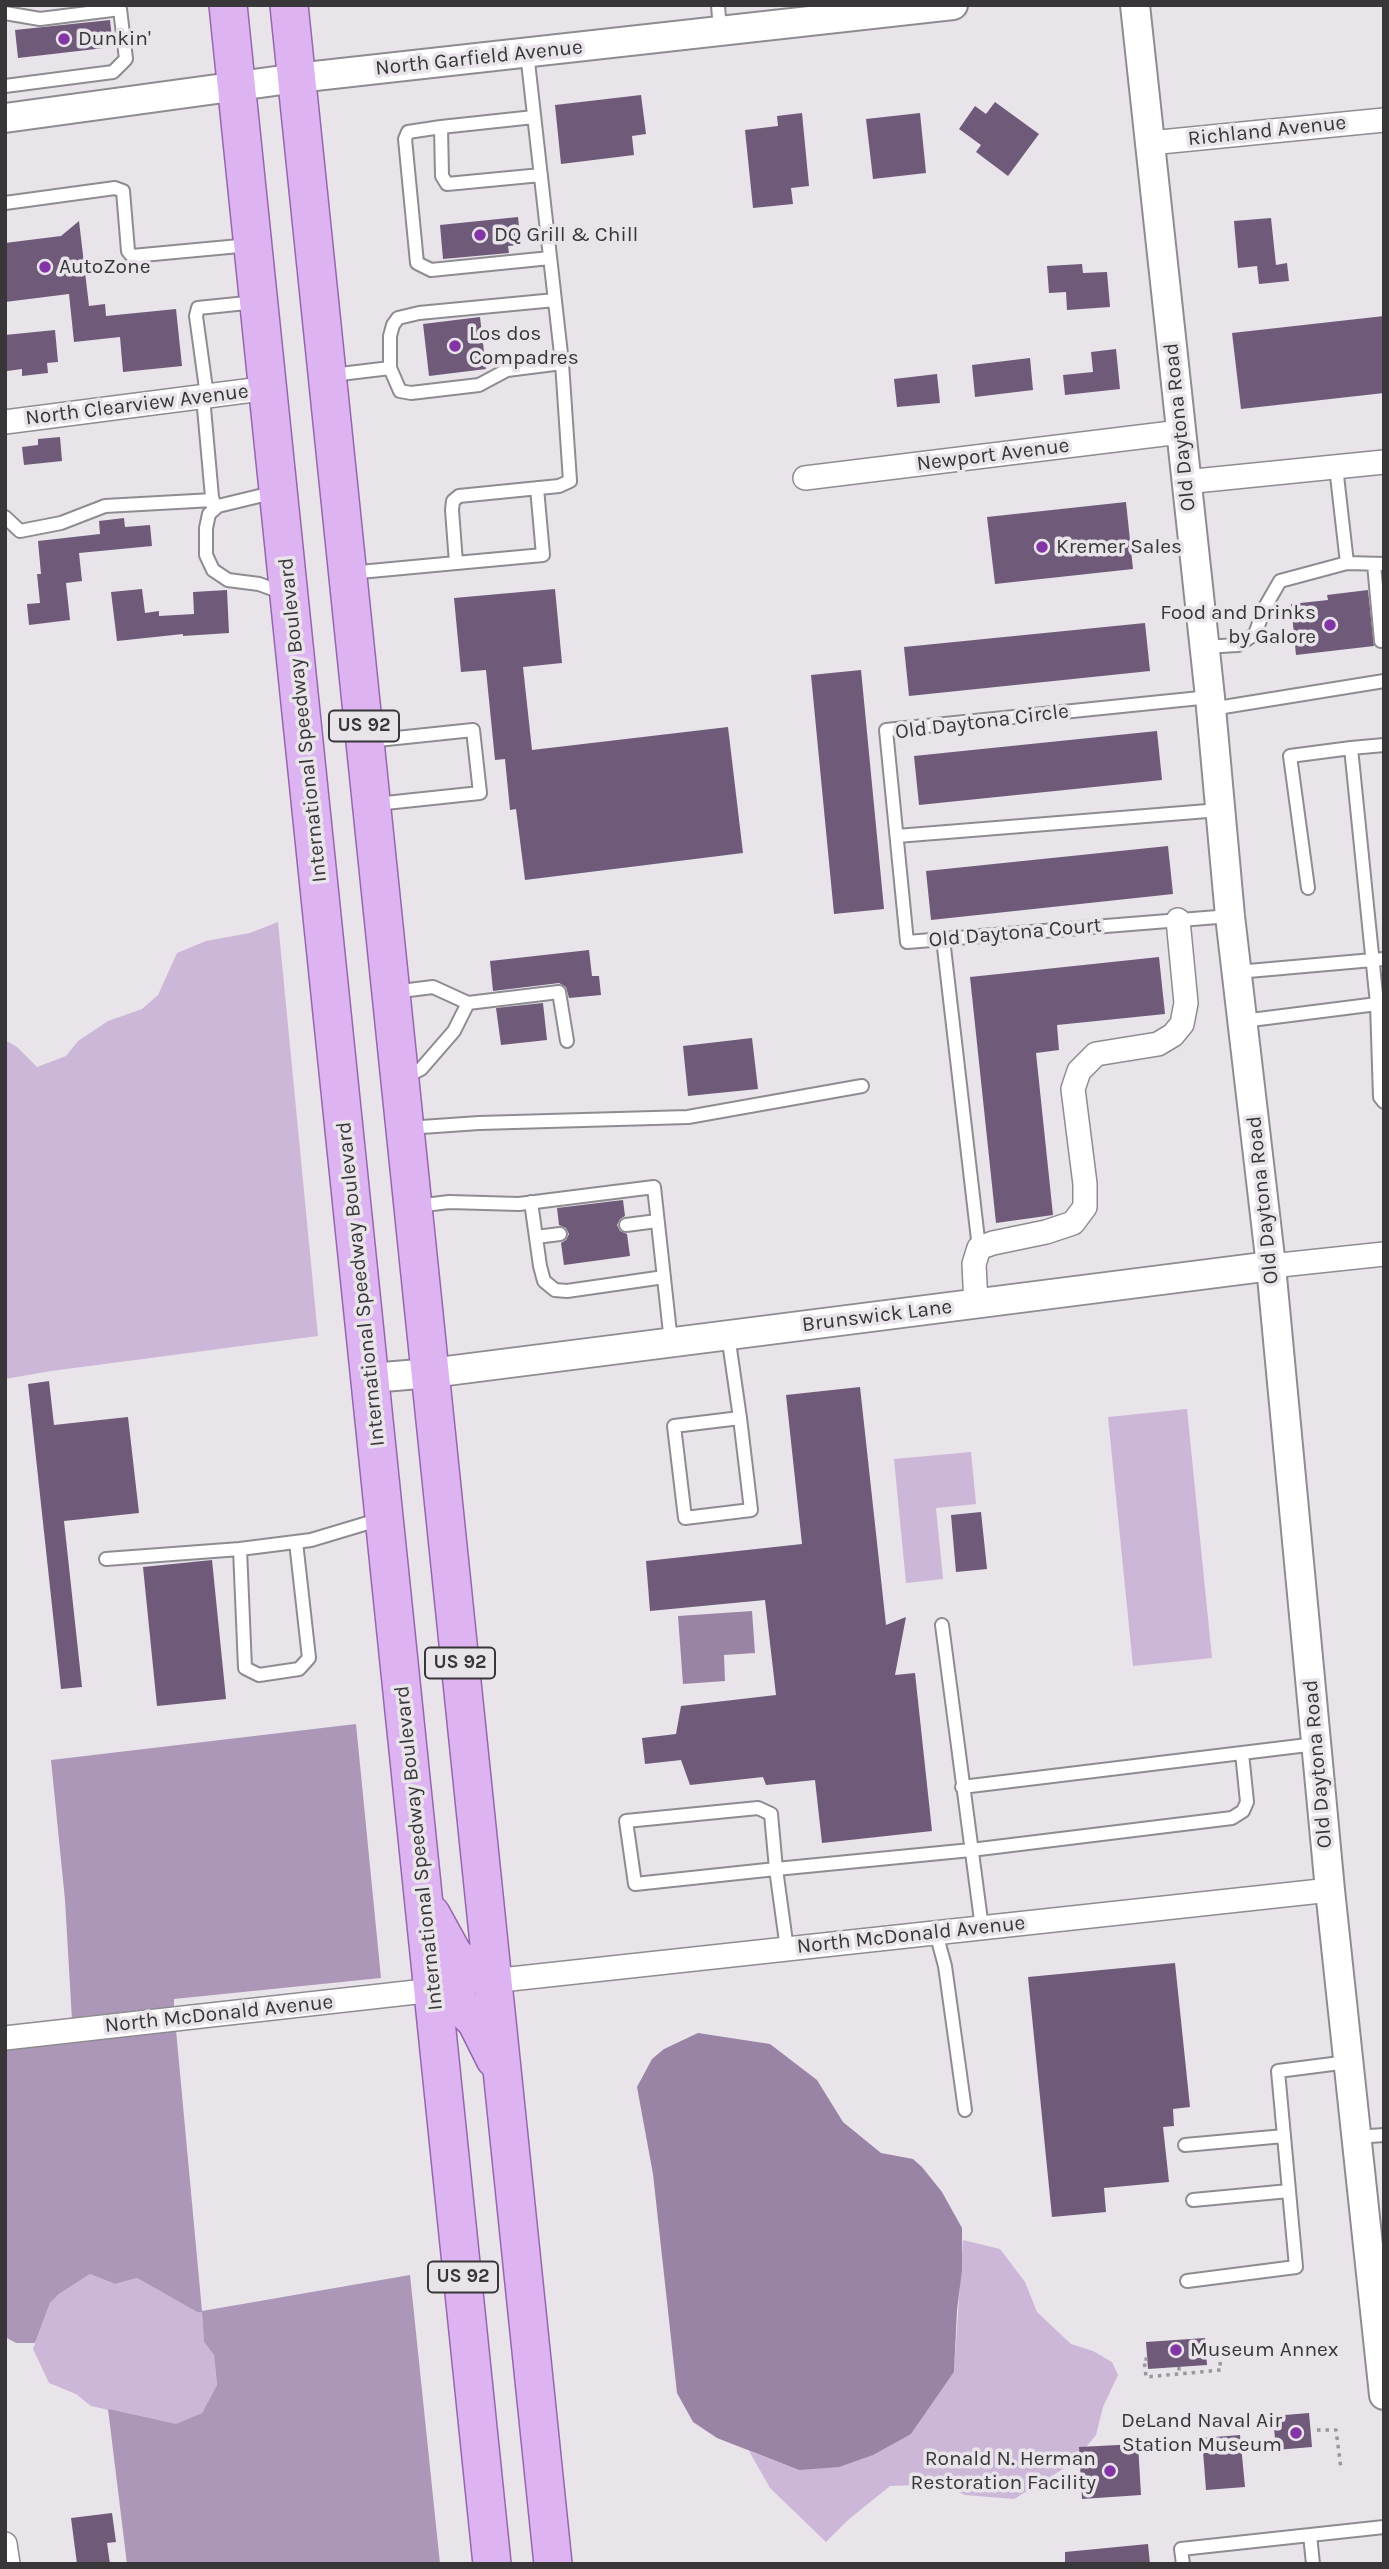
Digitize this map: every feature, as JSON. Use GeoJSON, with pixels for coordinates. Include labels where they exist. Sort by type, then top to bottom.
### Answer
{"type":"FeatureCollection","features":[{"type":"Feature","properties":{"kind":"main road","name":"International Speedway Boulevard"},"geometry":{"type":"LineString","coordinates":[[228,5],[492,2564]]}},
{"type":"Feature","properties":{"kind":"main road","name":"US 92"},"geometry":{"type":"LineString","coordinates":[[289,5],[553,2564]]}},
{"type":"Feature","properties":{"kind":"main road"},"geometry":{"type":"LineString","coordinates":[[424,1900],[453,1954],[470,1971],[492,1981]]}},
{"type":"Feature","properties":{"kind":"main road"},"geometry":{"type":"LineString","coordinates":[[433,1990],[457,2002],[475,2021],[502,2072]]}},
{"type":"Feature","properties":{"kind":"street","name":"North Garfield Avenue"},"geometry":{"type":"LineString","coordinates":[[5,118],[297,79],[527,53],[719,18],[953,5]]}},
{"type":"Feature","properties":{"kind":"street","name":"Old Daytona Road"},"geometry":{"type":"LineString","coordinates":[[1135,5],[1236,972],[1271,1266],[1329,1890],[1348,2062],[1370,2136],[1384,2395]]}},
{"type":"Feature","properties":{"kind":"street","name":"Richland Avenue"},"geometry":{"type":"LineString","coordinates":[[1150,143],[1384,120]]}},
{"type":"Feature","properties":{"kind":"street","name":"North Clearview Avenue"},"geometry":{"type":"LineString","coordinates":[[5,422],[269,388]]}},
{"type":"Feature","properties":{"kind":"street","name":"Newport Avenue"},"geometry":{"type":"LineString","coordinates":[[805,478],[1180,432]]}},
{"type":"Feature","properties":{"kind":"street"},"geometry":{"type":"LineString","coordinates":[[1185,482],[1384,462]]}},
{"type":"Feature","properties":{"kind":"street"},"geometry":{"type":"LineString","coordinates":[[976,1304],[974,1264],[979,1248],[1073,1223],[1085,1207],[1085,1184],[1073,1089],[1079,1071],[1096,1054],[1158,1044],[1173,1035],[1182,1024],[1186,1003],[1178,920]]}},
{"type":"Feature","properties":{"kind":"street","name":"Brunswick Lane"},"geometry":{"type":"LineString","coordinates":[[371,1378],[430,1373],[1384,1254]]}},
{"type":"Feature","properties":{"kind":"street","name":"North McDonald Avenue"},"geometry":{"type":"LineString","coordinates":[[492,1981],[1329,1890]]}},
{"type":"Feature","properties":{"kind":"street","name":"North McDonald Avenue"},"geometry":{"type":"LineString","coordinates":[[5,2038],[433,1990]]}},
{"type":"Feature","properties":{"kind":"street"},"geometry":{"type":"LineString","coordinates":[[5,2544],[8,2564]]}},
{"type":"Feature","properties":{"kind":"lane"},"geometry":{"type":"LineString","coordinates":[[5,13],[40,19],[120,9],[127,59],[113,72],[5,86]]}},
{"type":"Feature","properties":{"kind":"lane"},"geometry":{"type":"LineString","coordinates":[[456,563],[452,510],[453,501],[459,496],[559,486],[570,481],[562,363],[527,53]]}},
{"type":"Feature","properties":{"kind":"lane"},"geometry":{"type":"LineString","coordinates":[[534,117],[408,132],[405,139],[417,263],[430,270],[550,258]]}},
{"type":"Feature","properties":{"kind":"lane"},"geometry":{"type":"LineString","coordinates":[[441,127],[442,177],[447,184],[541,175]]}},
{"type":"Feature","properties":{"kind":"lane"},"geometry":{"type":"LineString","coordinates":[[5,203],[114,188],[123,191],[128,251],[132,256],[253,244]]}},
{"type":"Feature","properties":{"kind":"lane"},"geometry":{"type":"LineString","coordinates":[[555,300],[419,313],[398,318],[393,325],[390,368],[400,391],[411,393],[479,385],[507,370],[562,363]]}},
{"type":"Feature","properties":{"kind":"lane"},"geometry":{"type":"LineString","coordinates":[[260,302],[198,308],[196,316],[213,505],[209,514],[206,555],[213,570],[228,580],[258,584],[290,595]]}},
{"type":"Feature","properties":{"kind":"lane"},"geometry":{"type":"LineString","coordinates":[[328,376],[390,368]]}},
{"type":"Feature","properties":{"kind":"lane"},"geometry":{"type":"LineString","coordinates":[[1336,467],[1347,563]]}},
{"type":"Feature","properties":{"kind":"lane"},"geometry":{"type":"LineString","coordinates":[[348,573],[543,555],[537,488]]}},
{"type":"Feature","properties":{"kind":"lane"},"geometry":{"type":"LineString","coordinates":[[5,517],[20,531],[61,523],[105,506],[218,506],[279,491]]}},
{"type":"Feature","properties":{"kind":"lane"},"geometry":{"type":"LineString","coordinates":[[1204,648],[1238,645],[1255,634],[1265,607],[1280,581],[1347,563],[1379,564],[1381,641],[1384,641]]}},
{"type":"Feature","properties":{"kind":"lane"},"geometry":{"type":"LineString","coordinates":[[1210,703],[1384,681]]}},
{"type":"Feature","properties":{"kind":"lane","name":"Old Daytona Circle"},"geometry":{"type":"LineString","coordinates":[[897,836],[886,730],[1210,703]]}},
{"type":"Feature","properties":{"kind":"lane"},"geometry":{"type":"LineString","coordinates":[[366,741],[473,730],[480,793],[372,804]]}},
{"type":"Feature","properties":{"kind":"lane"},"geometry":{"type":"LineString","coordinates":[[1308,888],[1290,756],[1384,746]]}},
{"type":"Feature","properties":{"kind":"lane"},"geometry":{"type":"LineString","coordinates":[[1351,748],[1378,959],[1380,1097],[1384,1102]]}},
{"type":"Feature","properties":{"kind":"lane"},"geometry":{"type":"LineString","coordinates":[[897,836],[1220,810]]}},
{"type":"Feature","properties":{"kind":"lane","name":"Old Daytona Court"},"geometry":{"type":"LineString","coordinates":[[897,836],[907,942],[1230,916]]}},
{"type":"Feature","properties":{"kind":"lane"},"geometry":{"type":"LineString","coordinates":[[943,939],[979,1248]]}},
{"type":"Feature","properties":{"kind":"lane"},"geometry":{"type":"LineString","coordinates":[[1236,972],[1378,959]]}},
{"type":"Feature","properties":{"kind":"lane"},"geometry":{"type":"LineString","coordinates":[[391,992],[433,987],[468,1003],[559,992],[567,1041]]}},
{"type":"Feature","properties":{"kind":"lane"},"geometry":{"type":"LineString","coordinates":[[400,1080],[421,1069],[454,1031],[468,1003]]}},
{"type":"Feature","properties":{"kind":"lane"},"geometry":{"type":"LineString","coordinates":[[1242,1021],[1377,1004]]}},
{"type":"Feature","properties":{"kind":"lane"},"geometry":{"type":"LineString","coordinates":[[405,1128],[688,1117],[862,1086]]}},
{"type":"Feature","properties":{"kind":"lane"},"geometry":{"type":"LineString","coordinates":[[414,1207],[449,1202],[531,1202],[654,1187],[671,1342]]}},
{"type":"Feature","properties":{"kind":"lane"},"geometry":{"type":"LineString","coordinates":[[531,1202],[540,1266],[544,1280],[555,1290],[567,1291],[664,1277]]}},
{"type":"Feature","properties":{"kind":"lane"},"geometry":{"type":"LineString","coordinates":[[626,1225],[657,1221]]}},
{"type":"Feature","properties":{"kind":"lane"},"geometry":{"type":"LineString","coordinates":[[536,1237],[560,1234]]}},
{"type":"Feature","properties":{"kind":"lane"},"geometry":{"type":"LineString","coordinates":[[728,1335],[740,1418],[751,1510],[685,1518],[674,1426],[740,1418]]}},
{"type":"Feature","properties":{"kind":"lane"},"geometry":{"type":"LineString","coordinates":[[106,1559],[240,1549],[311,1540],[385,1518]]}},
{"type":"Feature","properties":{"kind":"lane"},"geometry":{"type":"LineString","coordinates":[[240,1549],[245,1668],[259,1675],[299,1670],[309,1658],[296,1542]]}},
{"type":"Feature","properties":{"kind":"lane"},"geometry":{"type":"LineString","coordinates":[[942,1625],[982,1928]]}},
{"type":"Feature","properties":{"kind":"lane"},"geometry":{"type":"LineString","coordinates":[[962,1787],[1316,1744]]}},
{"type":"Feature","properties":{"kind":"lane"},"geometry":{"type":"LineString","coordinates":[[787,1949],[776,1869],[771,1814],[758,1808],[626,1821],[635,1884],[776,1869],[971,1850],[1232,1818],[1243,1811],[1247,1802],[1241,1753]]}},
{"type":"Feature","properties":{"kind":"lane"},"geometry":{"type":"LineString","coordinates":[[936,1933],[945,1966],[965,2110]]}},
{"type":"Feature","properties":{"kind":"lane"},"geometry":{"type":"LineString","coordinates":[[1187,2281],[1296,2267],[1278,2071],[1348,2062]]}},
{"type":"Feature","properties":{"kind":"lane"},"geometry":{"type":"LineString","coordinates":[[1185,2145],[1284,2136]]}},
{"type":"Feature","properties":{"kind":"lane"},"geometry":{"type":"LineString","coordinates":[[1193,2200],[1289,2190]]}},
{"type":"Feature","properties":{"kind":"lane"},"geometry":{"type":"LineString","coordinates":[[1183,2564],[1181,2549],[1384,2526]]}},
{"type":"Feature","properties":{"kind":"lane"},"geometry":{"type":"LineString","coordinates":[[1310,2535],[1313,2564]]}},
{"type":"Feature","properties":{"kind":"path"},"geometry":{"type":"LineString","coordinates":[[1148,2359],[1144,2359],[1146,2377],[1221,2370],[1219,2355]]}},
{"type":"Feature","properties":{"kind":"path"},"geometry":{"type":"LineString","coordinates":[[1179,2367],[1179,2374]]}},
{"type":"Feature","properties":{"kind":"path"},"geometry":{"type":"LineString","coordinates":[[1317,2430],[1336,2430],[1341,2469]]}},
{"type":"Feature","properties":{"kind":"shaded area"},"geometry":{"type":"Polygon","coordinates":[[[278,922],[318,1336],[5,1379],[5,1040],[17,1047],[37,1067],[66,1056],[78,1041],[108,1021],[142,1009],[158,995],[177,953],[206,941],[250,933],[278,922]]]}},
{"type":"Feature","properties":{"kind":"shaded area"},"geometry":{"type":"Polygon","coordinates":[[[1187,1409],[1212,1658],[1133,1666],[1108,1417],[1187,1409]]]}},
{"type":"Feature","properties":{"kind":"shaded area"},"geometry":{"type":"Polygon","coordinates":[[[971,1452],[976,1504],[936,1508],[943,1579],[906,1583],[894,1459],[971,1452]]]}},
{"type":"Feature","properties":{"kind":"shaded area"},"geometry":{"type":"Polygon","coordinates":[[[752,1611],[755,1653],[724,1655],[725,1681],[683,1684],[678,1616],[752,1611]]]}},
{"type":"Feature","properties":{"kind":"shaded area"},"geometry":{"type":"Polygon","coordinates":[[[356,1724],[381,1978],[174,1999],[174,2008],[72,2020],[65,1900],[51,1760],[356,1724]]]}},
{"type":"Feature","properties":{"kind":"shaded area"},"geometry":{"type":"Polygon","coordinates":[[[176,2030],[202,2311],[410,2275],[440,2564],[127,2564],[108,2409],[176,2424],[202,2413],[217,2385],[214,2355],[204,2342],[202,2312],[197,2312],[137,2278],[115,2284],[90,2274],[50,2303],[35,2343],[16,2343],[5,2337],[5,2049],[176,2030]]]}},
{"type":"Feature","properties":{"kind":"shaded area"},"geometry":{"type":"Polygon","coordinates":[[[698,2033],[770,2044],[817,2080],[843,2122],[881,2153],[913,2159],[922,2167],[942,2192],[962,2228],[962,2270],[954,2372],[911,2434],[873,2455],[839,2467],[799,2470],[717,2438],[693,2422],[677,2393],[653,2174],[637,2087],[652,2059],[664,2049],[698,2033]]]}},
{"type":"Feature","properties":{"kind":"shaded area"},"geometry":{"type":"Polygon","coordinates":[[[963,2240],[1000,2249],[1025,2282],[1037,2312],[1071,2344],[1093,2351],[1112,2362],[1118,2375],[1103,2407],[1096,2435],[1073,2463],[1014,2499],[965,2495],[942,2484],[890,2486],[826,2542],[770,2488],[749,2451],[799,2470],[911,2434],[954,2372],[963,2240]]]}},
{"type":"Feature","properties":{"kind":"shaded area"},"geometry":{"type":"Polygon","coordinates":[[[90,2274],[115,2284],[137,2278],[197,2312],[202,2311],[204,2342],[214,2355],[217,2386],[202,2413],[176,2425],[91,2406],[76,2394],[49,2383],[33,2349],[50,2303],[90,2274]]]}},
{"type":"Feature","properties":{"kind":"building","name":"Dunkin'"},"geometry":{"type":"Polygon","coordinates":[[[110,20],[113,47],[18,58],[15,30],[110,20]]]}},
{"type":"Feature","properties":{"kind":"building"},"geometry":{"type":"Polygon","coordinates":[[[641,95],[646,134],[632,136],[634,155],[561,164],[555,105],[641,95]]]}},
{"type":"Feature","properties":{"kind":"building"},"geometry":{"type":"Polygon","coordinates":[[[995,102],[1039,134],[1008,176],[976,152],[981,145],[959,129],[975,106],[986,114],[995,102]]]}},
{"type":"Feature","properties":{"kind":"building"},"geometry":{"type":"Polygon","coordinates":[[[802,113],[809,186],[791,188],[793,204],[753,208],[745,130],[778,126],[777,116],[802,113]]]}},
{"type":"Feature","properties":{"kind":"building"},"geometry":{"type":"Polygon","coordinates":[[[920,113],[926,173],[873,179],[866,119],[920,113]]]}},
{"type":"Feature","properties":{"kind":"building","name":"DQ Grill & Chill"},"geometry":{"type":"Polygon","coordinates":[[[518,217],[521,245],[508,246],[509,253],[443,259],[440,225],[518,217]]]}},
{"type":"Feature","properties":{"kind":"building"},"geometry":{"type":"Polygon","coordinates":[[[1271,218],[1276,265],[1287,263],[1289,281],[1259,284],[1257,266],[1238,268],[1234,221],[1271,218]]]}},
{"type":"Feature","properties":{"kind":"building"},"geometry":{"type":"Polygon","coordinates":[[[79,221],[89,306],[105,304],[106,316],[176,309],[182,366],[123,372],[120,337],[74,342],[69,294],[5,302],[5,243],[61,236],[79,221]]]}},
{"type":"Feature","properties":{"kind":"building"},"geometry":{"type":"Polygon","coordinates":[[[1082,264],[1083,273],[1107,272],[1110,307],[1067,310],[1066,292],[1049,293],[1047,266],[1082,264]]]}},
{"type":"Feature","properties":{"kind":"building"},"geometry":{"type":"Polygon","coordinates":[[[1384,316],[1384,393],[1241,409],[1232,333],[1384,316]]]}},
{"type":"Feature","properties":{"kind":"building","name":"Los dos Compadres"},"geometry":{"type":"Polygon","coordinates":[[[480,317],[486,369],[429,376],[423,324],[480,317]]]}},
{"type":"Feature","properties":{"kind":"building"},"geometry":{"type":"Polygon","coordinates":[[[55,330],[58,362],[47,363],[48,373],[22,376],[22,369],[7,371],[5,335],[55,330]]]}},
{"type":"Feature","properties":{"kind":"building"},"geometry":{"type":"Polygon","coordinates":[[[1116,349],[1120,389],[1065,395],[1063,375],[1093,372],[1091,352],[1116,349]]]}},
{"type":"Feature","properties":{"kind":"building"},"geometry":{"type":"Polygon","coordinates":[[[1030,358],[1033,390],[975,397],[972,365],[1030,358]]]}},
{"type":"Feature","properties":{"kind":"building"},"geometry":{"type":"Polygon","coordinates":[[[937,374],[940,403],[897,407],[894,379],[937,374]]]}},
{"type":"Feature","properties":{"kind":"building"},"geometry":{"type":"Polygon","coordinates":[[[60,437],[62,461],[24,465],[22,447],[38,445],[38,439],[60,437]]]}},
{"type":"Feature","properties":{"kind":"building"},"geometry":{"type":"Polygon","coordinates":[[[1126,502],[1133,569],[995,584],[987,517],[1126,502]]]}},
{"type":"Feature","properties":{"kind":"building"},"geometry":{"type":"Polygon","coordinates":[[[124,518],[125,527],[150,525],[152,546],[79,553],[82,581],[66,583],[70,620],[29,625],[27,604],[40,603],[38,541],[100,534],[99,521],[124,518]]]}},
{"type":"Feature","properties":{"kind":"building"},"geometry":{"type":"Polygon","coordinates":[[[142,589],[145,613],[159,611],[159,616],[194,614],[193,592],[227,590],[229,633],[183,634],[117,641],[111,592],[142,589]]]}},
{"type":"Feature","properties":{"kind":"building"},"geometry":{"type":"Polygon","coordinates":[[[555,589],[562,663],[523,667],[532,750],[728,727],[743,853],[525,880],[516,809],[510,810],[505,759],[495,760],[486,670],[461,672],[454,598],[555,589]]]}},
{"type":"Feature","properties":{"kind":"building"},"geometry":{"type":"Polygon","coordinates":[[[1368,590],[1374,646],[1296,655],[1291,604],[1328,600],[1327,595],[1368,590]]]}},
{"type":"Feature","properties":{"kind":"building"},"geometry":{"type":"Polygon","coordinates":[[[1145,623],[1150,671],[909,696],[904,647],[1145,623]]]}},
{"type":"Feature","properties":{"kind":"building"},"geometry":{"type":"Polygon","coordinates":[[[861,670],[884,909],[834,914],[811,675],[861,670]]]}},
{"type":"Feature","properties":{"kind":"building"},"geometry":{"type":"Polygon","coordinates":[[[1157,731],[1162,780],[919,805],[914,756],[1157,731]]]}},
{"type":"Feature","properties":{"kind":"building"},"geometry":{"type":"Polygon","coordinates":[[[1168,846],[1173,894],[931,920],[926,871],[1168,846]]]}},
{"type":"Feature","properties":{"kind":"building"},"geometry":{"type":"Polygon","coordinates":[[[589,950],[592,976],[599,976],[601,995],[569,998],[566,987],[559,983],[493,991],[490,961],[589,950]]]}},
{"type":"Feature","properties":{"kind":"building"},"geometry":{"type":"Polygon","coordinates":[[[1159,957],[1165,1014],[1057,1025],[1059,1050],[1036,1053],[1053,1215],[996,1223],[970,977],[1159,957]]]}},
{"type":"Feature","properties":{"kind":"building"},"geometry":{"type":"Polygon","coordinates":[[[543,1003],[547,1040],[501,1045],[496,1008],[543,1003]]]}},
{"type":"Feature","properties":{"kind":"building"},"geometry":{"type":"Polygon","coordinates":[[[752,1038],[758,1089],[688,1096],[683,1046],[752,1038]]]}},
{"type":"Feature","properties":{"kind":"building"},"geometry":{"type":"Polygon","coordinates":[[[623,1200],[625,1216],[617,1225],[620,1231],[627,1234],[630,1256],[564,1265],[561,1243],[569,1234],[566,1228],[559,1225],[557,1208],[623,1200]]]}},
{"type":"Feature","properties":{"kind":"building"},"geometry":{"type":"Polygon","coordinates":[[[49,1381],[54,1425],[128,1417],[139,1513],[64,1521],[82,1687],[61,1689],[28,1384],[49,1381]]]}},
{"type":"Feature","properties":{"kind":"building"},"geometry":{"type":"Polygon","coordinates":[[[860,1387],[886,1625],[906,1617],[895,1675],[915,1673],[932,1831],[822,1843],[815,1780],[766,1785],[763,1777],[690,1785],[681,1760],[645,1764],[642,1738],[676,1734],[681,1706],[776,1695],[765,1600],[650,1611],[646,1561],[802,1544],[786,1395],[860,1387]]]}},
{"type":"Feature","properties":{"kind":"building"},"geometry":{"type":"Polygon","coordinates":[[[981,1512],[987,1569],[956,1572],[951,1515],[981,1512]]]}},
{"type":"Feature","properties":{"kind":"building"},"geometry":{"type":"Polygon","coordinates":[[[212,1560],[226,1699],[157,1706],[143,1567],[212,1560]]]}},
{"type":"Feature","properties":{"kind":"building"},"geometry":{"type":"Polygon","coordinates":[[[1175,1963],[1190,2107],[1173,2109],[1174,2126],[1163,2127],[1169,2182],[1104,2188],[1106,2212],[1052,2217],[1028,1977],[1175,1963]]]}},
{"type":"Feature","properties":{"kind":"building","name":"Museum Annex"},"geometry":{"type":"Polygon","coordinates":[[[1205,2338],[1207,2365],[1148,2369],[1146,2342],[1205,2338]]]}},
{"type":"Feature","properties":{"kind":"building","name":"DeLand Naval Air Station Museum"},"geometry":{"type":"Polygon","coordinates":[[[1309,2413],[1312,2447],[1276,2450],[1273,2416],[1309,2413]]]}},
{"type":"Feature","properties":{"kind":"building"},"geometry":{"type":"Polygon","coordinates":[[[1240,2435],[1245,2487],[1206,2490],[1202,2438],[1240,2435]]]}},
{"type":"Feature","properties":{"kind":"building","name":"Ronald N. Herman Restoration Facility"},"geometry":{"type":"Polygon","coordinates":[[[1138,2444],[1141,2495],[1082,2499],[1079,2447],[1138,2444]]]}},
{"type":"Feature","properties":{"kind":"building"},"geometry":{"type":"Polygon","coordinates":[[[112,2513],[116,2542],[107,2543],[110,2564],[77,2564],[71,2518],[112,2513]]]}},
{"type":"Feature","properties":{"kind":"building"},"geometry":{"type":"Polygon","coordinates":[[[1148,2544],[1150,2564],[1065,2564],[1065,2552],[1148,2544]]]}},
{"type":"Feature","properties":{"kind":"place","name":"Dunkin'"},"geometry":{"type":"Point","coordinates":[64,39]}},
{"type":"Feature","properties":{"kind":"place","name":"DQ Grill & Chill"},"geometry":{"type":"Point","coordinates":[480,235]}},
{"type":"Feature","properties":{"kind":"place","name":"AutoZone"},"geometry":{"type":"Point","coordinates":[45,267]}},
{"type":"Feature","properties":{"kind":"place","name":"Los dos Compadres"},"geometry":{"type":"Point","coordinates":[455,346]}},
{"type":"Feature","properties":{"kind":"place","name":"Kremer Sales"},"geometry":{"type":"Point","coordinates":[1042,547]}},
{"type":"Feature","properties":{"kind":"place","name":"Food and Drinks by Galore"},"geometry":{"type":"Point","coordinates":[1330,625]}},
{"type":"Feature","properties":{"kind":"place","name":"Museum Annex"},"geometry":{"type":"Point","coordinates":[1176,2350]}},
{"type":"Feature","properties":{"kind":"place","name":"DeLand Naval Air Station Museum"},"geometry":{"type":"Point","coordinates":[1296,2433]}},
{"type":"Feature","properties":{"kind":"place","name":"Ronald N. Herman Restoration Facility"},"geometry":{"type":"Point","coordinates":[1110,2471]}}]}
